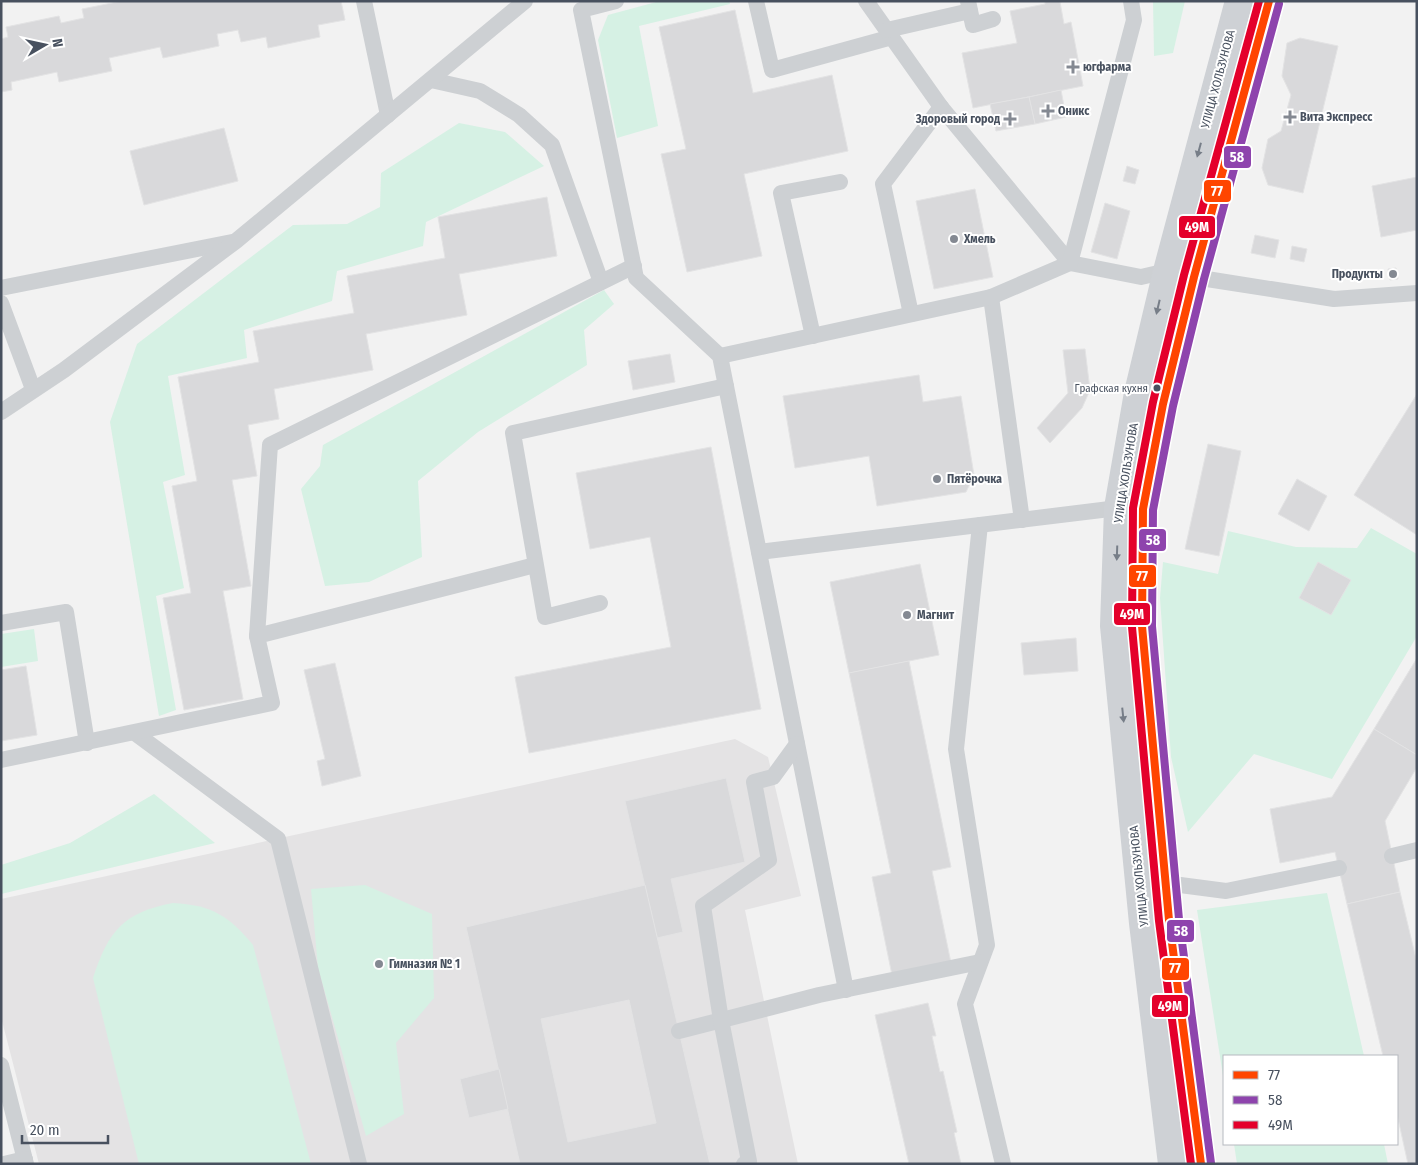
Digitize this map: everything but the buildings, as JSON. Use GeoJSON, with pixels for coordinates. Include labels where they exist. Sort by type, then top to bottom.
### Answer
{"type":"FeatureCollection","features":[{"type":"Feature","properties":{"kind":"main road","name":"УЛИЦА ХОЛЬЗУНОВА"},"geometry":{"type":"LineString","coordinates":[[1172,1164],[1143,923],[1114,626],[1118,508],[1138,393],[1167,271],[1239,1]]}},
{"type":"Feature","properties":{"kind":"main road","name":"УЛИЦА ХОЛЬЗУНОВА"},"geometry":{"type":"LineString","coordinates":[[1201,1164],[1165,883],[1142,626],[1143,509],[1163,404],[1194,277],[1270,1]]}},
{"type":"Feature","properties":{"kind":"main road"},"geometry":{"type":"LineString","coordinates":[[1167,271],[1194,277]]}},
{"type":"Feature","properties":{"kind":"lane"},"geometry":{"type":"LineString","coordinates":[[364,1],[388,115]]}},
{"type":"Feature","properties":{"kind":"lane"},"geometry":{"type":"LineString","coordinates":[[1,412],[64,370],[236,241],[525,1]]}},
{"type":"Feature","properties":{"kind":"lane"},"geometry":{"type":"LineString","coordinates":[[616,1],[581,10],[636,278],[720,356],[846,990]]}},
{"type":"Feature","properties":{"kind":"lane"},"geometry":{"type":"LineString","coordinates":[[756,1],[772,70],[889,34],[969,6],[973,25],[993,20]]}},
{"type":"Feature","properties":{"kind":"lane"},"geometry":{"type":"LineString","coordinates":[[866,1],[941,107],[1070,263]]}},
{"type":"Feature","properties":{"kind":"lane"},"geometry":{"type":"LineString","coordinates":[[1070,263],[1134,20],[1131,1]]}},
{"type":"Feature","properties":{"kind":"lane"},"geometry":{"type":"LineString","coordinates":[[430,80],[480,91],[519,115],[552,145],[601,282]]}},
{"type":"Feature","properties":{"kind":"lane"},"geometry":{"type":"LineString","coordinates":[[911,314],[883,184],[941,107]]}},
{"type":"Feature","properties":{"kind":"lane"},"geometry":{"type":"LineString","coordinates":[[813,336],[780,193],[840,182]]}},
{"type":"Feature","properties":{"kind":"lane"},"geometry":{"type":"LineString","coordinates":[[1,288],[236,241]]}},
{"type":"Feature","properties":{"kind":"lane"},"geometry":{"type":"LineString","coordinates":[[720,356],[991,297],[1070,263],[1141,277],[1167,271]]}},
{"type":"Feature","properties":{"kind":"lane"},"geometry":{"type":"LineString","coordinates":[[1,760],[272,703],[257,636],[270,446],[634,266]]}},
{"type":"Feature","properties":{"kind":"lane"},"geometry":{"type":"LineString","coordinates":[[1194,277],[1334,299],[1417,293]]}},
{"type":"Feature","properties":{"kind":"lane"},"geometry":{"type":"LineString","coordinates":[[991,297],[1022,520]]}},
{"type":"Feature","properties":{"kind":"lane"},"geometry":{"type":"LineString","coordinates":[[1,303],[33,389]]}},
{"type":"Feature","properties":{"kind":"lane"},"geometry":{"type":"LineString","coordinates":[[600,603],[545,617],[512,433],[726,386]]}},
{"type":"Feature","properties":{"kind":"lane"},"geometry":{"type":"LineString","coordinates":[[759,552],[1118,508]]}},
{"type":"Feature","properties":{"kind":"lane"},"geometry":{"type":"LineString","coordinates":[[980,525],[956,750],[987,945],[964,1004],[1003,1164]]}},
{"type":"Feature","properties":{"kind":"lane"},"geometry":{"type":"LineString","coordinates":[[257,636],[535,565]]}},
{"type":"Feature","properties":{"kind":"lane"},"geometry":{"type":"LineString","coordinates":[[1,623],[66,612],[88,742]]}},
{"type":"Feature","properties":{"kind":"lane"},"geometry":{"type":"LineString","coordinates":[[135,733],[278,839],[359,1164]]}},
{"type":"Feature","properties":{"kind":"lane"},"geometry":{"type":"LineString","coordinates":[[744,1164],[749,1161],[721,1020],[703,906],[769,860],[754,782],[773,777],[797,744]]}},
{"type":"Feature","properties":{"kind":"lane"},"geometry":{"type":"LineString","coordinates":[[1392,856],[1417,850]]}},
{"type":"Feature","properties":{"kind":"lane"},"geometry":{"type":"LineString","coordinates":[[1165,883],[1226,891],[1339,868]]}},
{"type":"Feature","properties":{"kind":"lane"},"geometry":{"type":"LineString","coordinates":[[679,1031],[846,990],[980,962]]}},
{"type":"Feature","properties":{"kind":"lane"},"geometry":{"type":"LineString","coordinates":[[1,1066],[26,1161],[4,1164]]}},
{"type":"Feature","properties":{"kind":"shaded area","name":"Гимназия № 1"},"geometry":{"type":"Polygon","coordinates":[[[735,739],[768,757],[801,896],[745,910],[798,1164],[39,1164],[1,1017],[1,899],[735,739]]]}},
{"type":"Feature","properties":{"kind":"green space"},"geometry":{"type":"Polygon","coordinates":[[[660,1],[729,1],[730,4],[639,26],[658,126],[617,138],[598,40],[608,15],[660,1]]]}},
{"type":"Feature","properties":{"kind":"green space"},"geometry":{"type":"Polygon","coordinates":[[[1153,1],[1185,1],[1173,53],[1154,56],[1153,1]]]}},
{"type":"Feature","properties":{"kind":"green space"},"geometry":{"type":"Polygon","coordinates":[[[459,123],[505,132],[544,166],[426,222],[423,246],[337,271],[332,301],[244,330],[247,358],[168,376],[185,475],[163,482],[184,588],[156,596],[176,710],[159,716],[110,422],[137,344],[293,225],[347,224],[380,207],[381,173],[459,123]]]}},
{"type":"Feature","properties":{"kind":"green space"},"geometry":{"type":"Polygon","coordinates":[[[604,290],[614,304],[584,330],[587,365],[478,432],[418,481],[422,557],[369,582],[325,586],[301,489],[320,466],[323,445],[604,290]]]}},
{"type":"Feature","properties":{"kind":"green space"},"geometry":{"type":"Polygon","coordinates":[[[1371,528],[1417,554],[1417,636],[1332,779],[1254,754],[1188,832],[1171,757],[1160,598],[1163,562],[1218,574],[1228,531],[1296,547],[1357,548],[1371,528]]]}},
{"type":"Feature","properties":{"kind":"green space"},"geometry":{"type":"Polygon","coordinates":[[[34,629],[38,661],[1,667],[1,634],[34,629]]]}},
{"type":"Feature","properties":{"kind":"green space"},"geometry":{"type":"Polygon","coordinates":[[[154,794],[215,843],[1,894],[1,865],[70,843],[154,794]]]}},
{"type":"Feature","properties":{"kind":"green space"},"geometry":{"type":"Polygon","coordinates":[[[365,885],[432,914],[434,998],[396,1043],[404,1114],[366,1136],[318,968],[311,889],[365,885]]]}},
{"type":"Feature","properties":{"kind":"green space"},"geometry":{"type":"Polygon","coordinates":[[[1327,893],[1364,1055],[1223,1055],[1223,1076],[1197,910],[1327,893]]]}},
{"type":"Feature","properties":{"kind":"green space"},"geometry":{"type":"Polygon","coordinates":[[[173,903],[199,906],[219,914],[236,926],[253,945],[311,1164],[139,1164],[93,978],[105,948],[120,926],[142,912],[173,903]]]}},
{"type":"Feature","properties":{"kind":"green space"},"geometry":{"type":"Polygon","coordinates":[[[1234,1145],[1384,1145],[1388,1164],[1237,1164],[1234,1145]]]}},
{"type":"Feature","properties":{"kind":"transit line","name":"49М"},"geometry":{"type":"LineString","coordinates":[[1191,1164],[1159,921],[1132,627],[1133,508],[1153,402],[1184,275],[1259,1]]}},
{"type":"Feature","properties":{"kind":"transit line","name":"77"},"geometry":{"type":"LineString","coordinates":[[1201,1164],[1169,920],[1142,626],[1143,509],[1163,404],[1194,277],[1269,1]]}},
{"type":"Feature","properties":{"kind":"transit line","name":"58"},"geometry":{"type":"LineString","coordinates":[[1211,1163],[1179,919],[1152,626],[1153,510],[1173,406],[1204,279],[1279,4]]}},
{"type":"Feature","properties":{"kind":"place","name":"югфарма"},"geometry":{"type":"Point","coordinates":[1073,67]}},
{"type":"Feature","properties":{"kind":"place","name":"Оникс"},"geometry":{"type":"Point","coordinates":[1048,111]}},
{"type":"Feature","properties":{"kind":"place","name":"Вита Экспресс"},"geometry":{"type":"Point","coordinates":[1290,117]}},
{"type":"Feature","properties":{"kind":"place","name":"Здоровый город"},"geometry":{"type":"Point","coordinates":[1010,119]}},
{"type":"Feature","properties":{"kind":"place","name":"Хмель"},"geometry":{"type":"Point","coordinates":[954,239]}},
{"type":"Feature","properties":{"kind":"place","name":"Продукты"},"geometry":{"type":"Point","coordinates":[1393,274]}},
{"type":"Feature","properties":{"kind":"place","name":"Графская кухня"},"geometry":{"type":"Point","coordinates":[1157,388]}},
{"type":"Feature","properties":{"kind":"place","name":"Пятёрочка"},"geometry":{"type":"Point","coordinates":[937,479]}},
{"type":"Feature","properties":{"kind":"place","name":"Магнит"},"geometry":{"type":"Point","coordinates":[907,615]}},
{"type":"Feature","properties":{"kind":"place","name":"Гимназия № 1"},"geometry":{"type":"Point","coordinates":[379,964]}}]}
